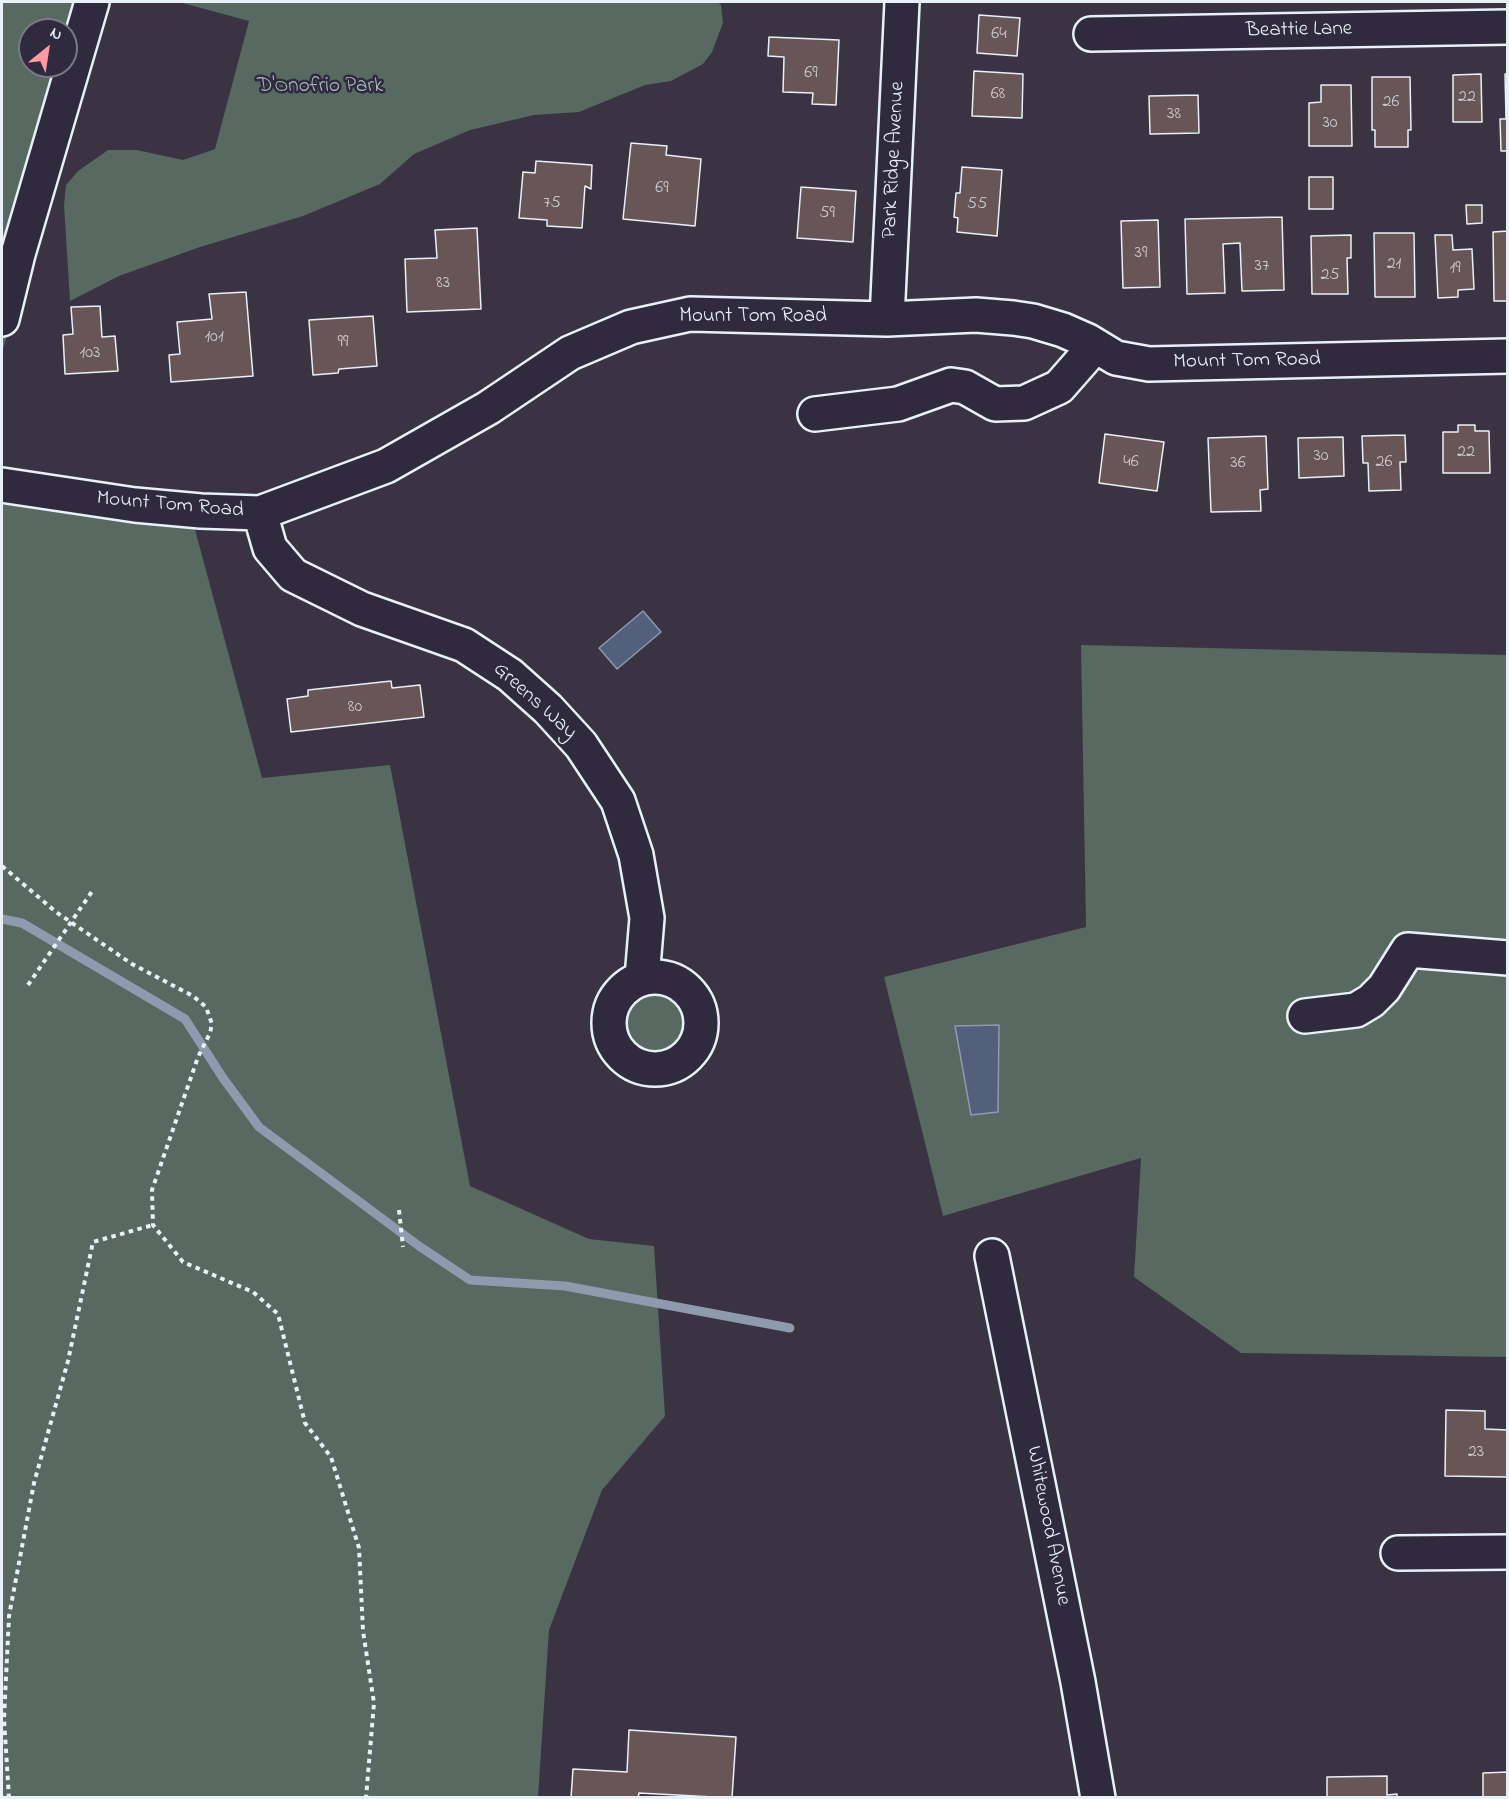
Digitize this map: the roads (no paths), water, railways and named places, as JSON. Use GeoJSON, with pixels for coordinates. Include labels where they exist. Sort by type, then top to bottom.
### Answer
{"type":"FeatureCollection","features":[{"type":"Feature","properties":{"kind":"street"},"geometry":{"type":"LineString","coordinates":[[2,319],[18,254],[92,2]]}},
{"type":"Feature","properties":{"kind":"street","name":"Park Ridge Avenue"},"geometry":{"type":"LineString","coordinates":[[887,319],[902,2]]}},
{"type":"Feature","properties":{"kind":"street","name":"Beattie Lane"},"geometry":{"type":"LineString","coordinates":[[1091,34],[1508,27]]}},
{"type":"Feature","properties":{"kind":"street","name":"Mount Tom Road"},"geometry":{"type":"LineString","coordinates":[[2,485],[146,506],[260,513],[386,466],[488,408],[570,353],[631,327],[690,314],[887,319],[976,315],[1023,320],[1063,330],[1116,358],[1149,364],[1508,356]]}},
{"type":"Feature","properties":{"kind":"street"},"geometry":{"type":"LineString","coordinates":[[815,414],[898,404],[951,385],[965,387],[996,404],[1024,403],[1059,387],[1095,346]]}},
{"type":"Feature","properties":{"kind":"street","name":"Greens Way"},"geometry":{"type":"LineString","coordinates":[[260,513],[270,548],[293,575],[362,609],[464,645],[510,675],[548,709],[581,744],[618,801],[636,855],[647,918],[642,978]]}},
{"type":"Feature","properties":{"kind":"street"},"geometry":{"type":"LineString","coordinates":[[1305,1016],[1356,1010],[1371,1001],[1384,988],[1408,950],[1508,957]]}},
{"type":"Feature","properties":{"kind":"street","name":"Whitewood Avenue"},"geometry":{"type":"LineString","coordinates":[[992,1256],[1078,1682],[1098,1797]]}},
{"type":"Feature","properties":{"kind":"street"},"geometry":{"type":"LineString","coordinates":[[1398,1553],[1508,1552]]}},
{"type":"Feature","properties":{"kind":"water"},"geometry":{"type":"Polygon","coordinates":[[[643,611],[661,632],[617,669],[599,648],[643,611]]]}},
{"type":"Feature","properties":{"kind":"water"},"geometry":{"type":"Polygon","coordinates":[[[999,1025],[998,1112],[971,1115],[955,1026],[999,1025]]]}},
{"type":"Feature","properties":{"kind":"waterway"},"geometry":{"type":"LineString","coordinates":[[2,919],[22,923],[185,1019],[223,1078],[259,1127],[419,1246],[470,1280],[565,1286],[790,1328]]}},
{"type":"Feature","properties":{"kind":"park label","name":"D'Onofrio Park"},"geometry":{"type":"Point","coordinates":[320,88]}}]}
